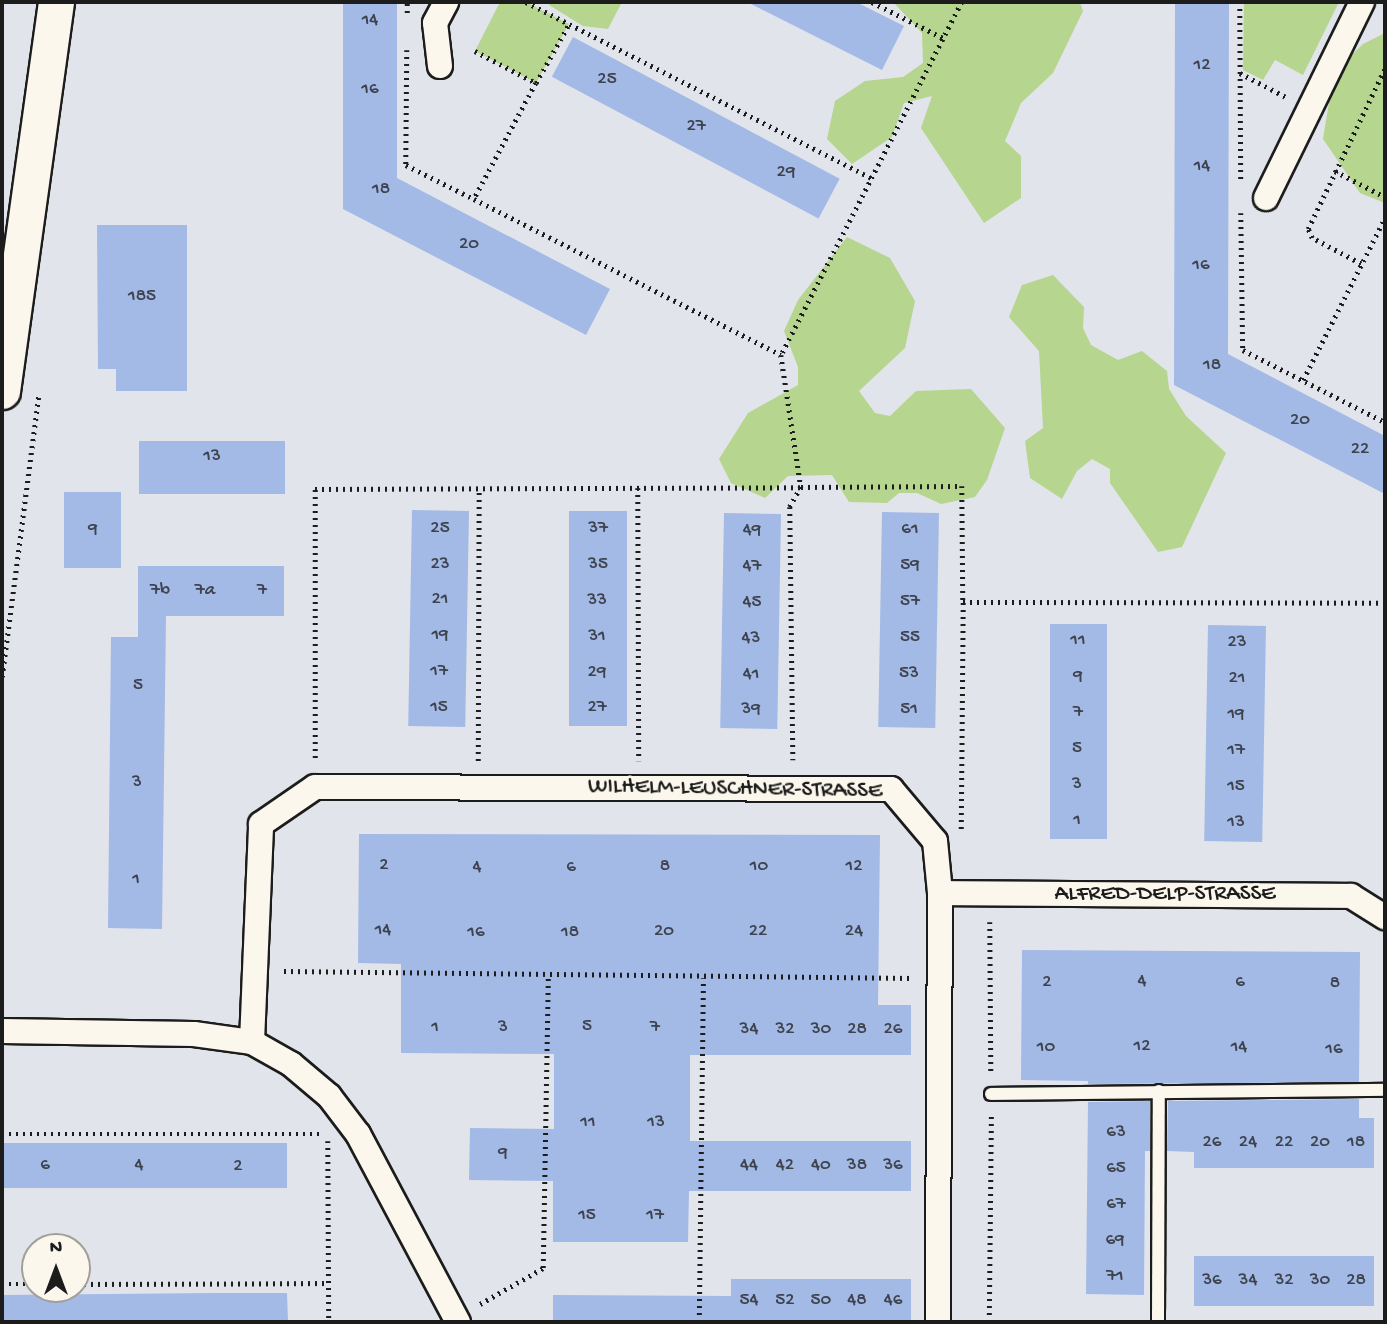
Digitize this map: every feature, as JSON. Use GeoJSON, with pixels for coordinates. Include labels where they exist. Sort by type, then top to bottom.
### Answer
{"type":"FeatureCollection","features":[{"type":"Feature","properties":{"kind":"street"},"geometry":{"type":"LineString","coordinates":[[2,391],[56,2]]}},
{"type":"Feature","properties":{"kind":"street"},"geometry":{"type":"LineString","coordinates":[[440,66],[435,23],[446,2]]}},
{"type":"Feature","properties":{"kind":"street"},"geometry":{"type":"LineString","coordinates":[[1254,198],[1309,108],[1362,2]]}},
{"type":"Feature","properties":{"kind":"street"},"geometry":{"type":"LineString","coordinates":[[252,1042],[261,824],[315,787]]}},
{"type":"Feature","properties":{"kind":"street","name":"WILHELM-LEUSCHNER-STRASSE"},"geometry":{"type":"LineString","coordinates":[[315,787],[891,789],[935,841]]}},
{"type":"Feature","properties":{"kind":"street"},"geometry":{"type":"LineString","coordinates":[[935,841],[940,894],[937,978],[938,1322]]}},
{"type":"Feature","properties":{"kind":"street","name":"ALFRED-DELP-STRASSE"},"geometry":{"type":"LineString","coordinates":[[940,894],[1351,896],[1385,917]]}},
{"type":"Feature","properties":{"kind":"street"},"geometry":{"type":"LineString","coordinates":[[2,1031],[194,1034],[252,1042],[291,1064],[329,1096],[358,1134],[457,1320]]}},
{"type":"Feature","properties":{"kind":"lane"},"geometry":{"type":"LineString","coordinates":[[992,1094],[1385,1090]]}},
{"type":"Feature","properties":{"kind":"lane"},"geometry":{"type":"LineString","coordinates":[[1158,1091],[1158,1322]]}},
{"type":"Feature","properties":{"kind":"path"},"geometry":{"type":"LineString","coordinates":[[407,2],[407,15]]}},
{"type":"Feature","properties":{"kind":"path"},"geometry":{"type":"LineString","coordinates":[[526,2],[872,178]]}},
{"type":"Feature","properties":{"kind":"path"},"geometry":{"type":"LineString","coordinates":[[872,2],[945,39]]}},
{"type":"Feature","properties":{"kind":"path"},"geometry":{"type":"LineString","coordinates":[[794,789],[790,507],[801,487],[781,355],[962,2]]}},
{"type":"Feature","properties":{"kind":"path"},"geometry":{"type":"LineString","coordinates":[[1240,2],[1241,184]]}},
{"type":"Feature","properties":{"kind":"path"},"geometry":{"type":"LineString","coordinates":[[474,199],[569,24]]}},
{"type":"Feature","properties":{"kind":"path"},"geometry":{"type":"LineString","coordinates":[[407,43],[406,165],[781,355]]}},
{"type":"Feature","properties":{"kind":"path"},"geometry":{"type":"LineString","coordinates":[[475,51],[536,83]]}},
{"type":"Feature","properties":{"kind":"path"},"geometry":{"type":"LineString","coordinates":[[1361,264],[1312,238],[1308,229],[1385,68]]}},
{"type":"Feature","properties":{"kind":"path"},"geometry":{"type":"LineString","coordinates":[[1240,74],[1309,108]]}},
{"type":"Feature","properties":{"kind":"path"},"geometry":{"type":"LineString","coordinates":[[1335,171],[1385,197]]}},
{"type":"Feature","properties":{"kind":"path"},"geometry":{"type":"LineString","coordinates":[[1254,198],[1243,351],[1385,422]]}},
{"type":"Feature","properties":{"kind":"path"},"geometry":{"type":"LineString","coordinates":[[1303,380],[1385,218]]}},
{"type":"Feature","properties":{"kind":"path"},"geometry":{"type":"LineString","coordinates":[[315,787],[316,489],[962,486],[962,828],[935,841]]}},
{"type":"Feature","properties":{"kind":"path"},"geometry":{"type":"LineString","coordinates":[[638,488],[639,788]]}},
{"type":"Feature","properties":{"kind":"path"},"geometry":{"type":"LineString","coordinates":[[478,787],[479,489]]}},
{"type":"Feature","properties":{"kind":"path"},"geometry":{"type":"LineString","coordinates":[[963,602],[1385,603]]}},
{"type":"Feature","properties":{"kind":"path"},"geometry":{"type":"LineString","coordinates":[[255,970],[548,977],[937,978]]}},
{"type":"Feature","properties":{"kind":"path"},"geometry":{"type":"LineString","coordinates":[[457,1320],[543,1268],[548,977]]}},
{"type":"Feature","properties":{"kind":"path"},"geometry":{"type":"LineString","coordinates":[[699,1322],[703,978]]}},
{"type":"Feature","properties":{"kind":"path"},"geometry":{"type":"LineString","coordinates":[[2,1134],[328,1134],[329,1322]]}},
{"type":"Feature","properties":{"kind":"path"},"geometry":{"type":"LineString","coordinates":[[91,1284],[329,1283]]}},
{"type":"Feature","properties":{"kind":"path"},"geometry":{"type":"LineString","coordinates":[[2,1284],[21,1284]]}},
{"type":"Feature","properties":{"kind":"green space"},"geometry":{"type":"Polygon","coordinates":[[[500,2],[526,2],[569,24],[536,83],[475,51],[500,2]]]}},
{"type":"Feature","properties":{"kind":"green space"},"geometry":{"type":"Polygon","coordinates":[[[550,2],[622,2],[608,29],[583,26],[549,5],[550,2]]]}},
{"type":"Feature","properties":{"kind":"green space"},"geometry":{"type":"Polygon","coordinates":[[[893,2],[1080,2],[1083,11],[1053,73],[1021,103],[1005,141],[1021,156],[1021,198],[984,223],[921,128],[932,96],[904,103],[892,137],[852,164],[827,139],[835,101],[865,81],[903,77],[923,63],[922,33],[893,2]]]}},
{"type":"Feature","properties":{"kind":"green space"},"geometry":{"type":"Polygon","coordinates":[[[1244,2],[1339,2],[1303,75],[1275,60],[1263,80],[1243,70],[1244,2]]]}},
{"type":"Feature","properties":{"kind":"green space"},"geometry":{"type":"Polygon","coordinates":[[[1385,33],[1385,203],[1360,193],[1323,139],[1334,72],[1363,44],[1385,33]]]}},
{"type":"Feature","properties":{"kind":"green space"},"geometry":{"type":"Polygon","coordinates":[[[847,237],[890,258],[915,301],[905,348],[859,391],[875,413],[890,416],[916,391],[971,389],[1005,428],[987,480],[975,497],[941,504],[917,493],[899,493],[887,503],[849,502],[832,475],[788,476],[765,498],[731,483],[719,459],[748,413],[798,385],[798,367],[784,331],[798,300],[847,237]]]}},
{"type":"Feature","properties":{"kind":"green space"},"geometry":{"type":"Polygon","coordinates":[[[1053,275],[1084,307],[1083,328],[1091,345],[1118,360],[1142,351],[1167,371],[1169,389],[1186,416],[1226,453],[1182,547],[1158,552],[1110,483],[1110,469],[1092,459],[1077,471],[1062,499],[1030,478],[1025,441],[1043,428],[1039,351],[1009,317],[1022,285],[1053,275]]]}},
{"type":"Feature","properties":{"kind":"building"},"geometry":{"type":"Polygon","coordinates":[[[343,2],[397,2],[397,178],[610,289],[586,335],[343,209],[343,2]]]}},
{"type":"Feature","properties":{"kind":"building"},"geometry":{"type":"Polygon","coordinates":[[[747,2],[856,2],[904,26],[882,70],[747,2]]]}},
{"type":"Feature","properties":{"kind":"building"},"geometry":{"type":"Polygon","coordinates":[[[1175,2],[1229,2],[1228,354],[1385,436],[1385,494],[1174,385],[1175,2]]]}},
{"type":"Feature","properties":{"kind":"building"},"geometry":{"type":"Polygon","coordinates":[[[573,37],[840,179],[819,219],[552,77],[573,37]]]}},
{"type":"Feature","properties":{"kind":"building"},"geometry":{"type":"Polygon","coordinates":[[[97,225],[187,225],[187,391],[116,391],[116,369],[98,369],[97,225]]]}},
{"type":"Feature","properties":{"kind":"building"},"geometry":{"type":"Polygon","coordinates":[[[139,441],[285,441],[285,494],[139,494],[139,441]]]}},
{"type":"Feature","properties":{"kind":"building"},"geometry":{"type":"Polygon","coordinates":[[[64,492],[121,492],[121,568],[64,568],[64,492]]]}},
{"type":"Feature","properties":{"kind":"building"},"geometry":{"type":"Polygon","coordinates":[[[412,510],[469,511],[465,727],[408,726],[412,510]]]}},
{"type":"Feature","properties":{"kind":"building"},"geometry":{"type":"Polygon","coordinates":[[[569,511],[627,511],[627,726],[569,726],[569,511]]]}},
{"type":"Feature","properties":{"kind":"building"},"geometry":{"type":"Polygon","coordinates":[[[882,512],[939,513],[935,728],[878,727],[882,512]]]}},
{"type":"Feature","properties":{"kind":"building"},"geometry":{"type":"Polygon","coordinates":[[[724,513],[781,514],[777,729],[720,728],[724,513]]]}},
{"type":"Feature","properties":{"kind":"building"},"geometry":{"type":"Polygon","coordinates":[[[138,566],[284,566],[284,616],[166,616],[162,929],[108,928],[111,637],[138,637],[138,566]]]}},
{"type":"Feature","properties":{"kind":"building"},"geometry":{"type":"Polygon","coordinates":[[[1050,624],[1107,624],[1107,839],[1050,839],[1050,624]]]}},
{"type":"Feature","properties":{"kind":"building"},"geometry":{"type":"Polygon","coordinates":[[[1208,625],[1266,626],[1262,842],[1204,841],[1208,625]]]}},
{"type":"Feature","properties":{"kind":"building"},"geometry":{"type":"Polygon","coordinates":[[[359,834],[880,835],[878,1005],[911,1005],[911,1055],[690,1055],[690,1141],[911,1141],[911,1191],[689,1191],[688,1242],[553,1242],[553,1181],[469,1180],[470,1128],[554,1129],[554,1054],[401,1053],[401,964],[358,963],[359,834]]]}},
{"type":"Feature","properties":{"kind":"building"},"geometry":{"type":"Polygon","coordinates":[[[1022,950],[1360,952],[1359,1082],[1088,1084],[1088,1081],[1021,1080],[1022,950]]]}},
{"type":"Feature","properties":{"kind":"building"},"geometry":{"type":"Polygon","coordinates":[[[1359,1099],[1359,1118],[1374,1118],[1374,1168],[1194,1168],[1194,1152],[1167,1151],[1168,1101],[1359,1099]]]}},
{"type":"Feature","properties":{"kind":"building"},"geometry":{"type":"Polygon","coordinates":[[[1150,1101],[1150,1151],[1145,1151],[1144,1295],[1086,1294],[1088,1102],[1150,1101]]]}},
{"type":"Feature","properties":{"kind":"building"},"geometry":{"type":"Polygon","coordinates":[[[2,1143],[287,1143],[287,1188],[2,1188],[2,1143]]]}},
{"type":"Feature","properties":{"kind":"building"},"geometry":{"type":"Polygon","coordinates":[[[1194,1256],[1374,1256],[1374,1306],[1194,1306],[1194,1256]]]}},
{"type":"Feature","properties":{"kind":"building"},"geometry":{"type":"Polygon","coordinates":[[[731,1279],[911,1279],[911,1322],[553,1322],[553,1295],[731,1296],[731,1279]]]}},
{"type":"Feature","properties":{"kind":"building"},"geometry":{"type":"Polygon","coordinates":[[[287,1293],[288,1322],[2,1322],[2,1295],[21,1295],[21,1303],[91,1303],[91,1294],[287,1293]]]}}]}
